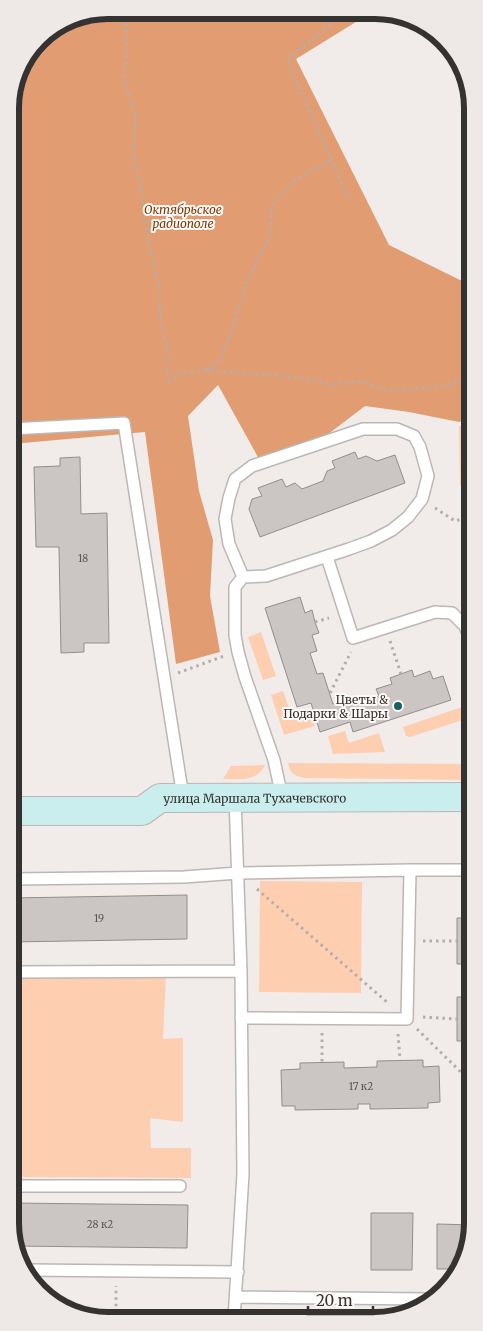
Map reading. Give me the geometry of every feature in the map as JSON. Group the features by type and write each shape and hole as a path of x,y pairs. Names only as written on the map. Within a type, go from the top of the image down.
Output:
{"street":[{"name":"улица Маршала Тухачевского","path":"19,812 142,811 160,798 464,797"}],"lane":[{"path":"19,429 124,423 183,798"},
{"path":"243,577 229,544 225,518 235,478 252,466 364,429 397,429 414,436 420,447 428,476 422,499 408,517 392,530 371,541 266,576 243,577 235,587 235,635 238,652 274,760 282,797"},
{"path":"327,557 354,638 434,612 452,613 464,625"},
{"path":"235,1312 243,1174 242,1018 236,797"},
{"path":"242,1018 404,1018 410,870"},
{"path":"19,879 184,877 238,872 464,870"},
{"path":"19,972 241,971"},
{"path":"19,1186 180,1186"},
{"path":"32,1270 238,1272"},
{"path":"236,1297 422,1299"}],"path":[{"path":"125,19 127,49 124,79 136,117 133,153 159,292 160,326 169,353 169,382 178,374 206,371 277,375 313,380 329,385 359,381 384,389 398,390 445,386 464,380"},
{"path":"337,19 287,60 348,197"},
{"path":"206,371 220,360 234,325 244,288 271,234 271,206 294,181 331,160"},
{"path":"422,499 455,521 464,518"},
{"path":"397,637 389,639 401,674"},
{"path":"330,693 352,652 354,638"},
{"path":"175,675 222,656 238,652"},
{"path":"238,872 404,1018 464,1075"},
{"path":"408,941 457,941"},
{"path":"322,1018 322,1062"},
{"path":"404,1018 457,1019"},
{"path":"400,1060 404,1018"},
{"path":"116,1270 116,1312"}],"shaded area":[{"path":"459,426 464,426 464,486 460,486"},
{"path":"261,632 276,676 263,680 248,637"},
{"path":"283,691 292,716 310,711 315,726 284,735 271,695"},
{"path":"464,706 464,720 410,737 406,736 403,727"},
{"path":"345,731 349,743 379,733 385,752 333,754 328,736"},
{"path":"288,763 464,764 464,780 304,778 293,774"},
{"path":"265,765 262,770 252,777 223,779 231,766"},
{"path":"260,881 362,882 361,993 259,992"},
{"path":"166,975 163,1039 183,1038 183,1122 150,1118 151,1148 191,1148 191,1178 19,1177 19,976"}],"green space":[{"name":"Октябрьское радиополе","path":"361,19 296,59 389,245 460,280 464,280 464,420 459,422 365,406 327,435 259,459 218,385 188,416 199,491 213,540 210,596 220,652 176,664 145,432 19,443 19,102 23,79 28,68 37,54 58,34 79,23 90,20"}],"building":[{"path":"355,452 358,459 366,456 377,461 395,455 405,483 260,537 249,509 252,499 262,496 258,488 282,479 286,487 295,483 302,489 323,481 327,471 335,468 332,461"},
{"path":"80,457 81,514 107,513 109,643 84,643 84,652 61,653 59,547 36,547 34,467 60,466 60,458"},
{"path":"300,597 305,613 312,610 319,633 312,635 317,651 310,653 317,674 323,673 333,704 356,696 359,703 379,696 376,689 392,684 390,678 412,670 414,677 430,671 433,679 443,676 451,700 353,732 350,722 320,732 311,703 297,707 265,608"},
{"path":"187,895 187,939 19,942 19,898"},
{"path":"457,918 464,918 464,1060 463,1041 457,1041 457,997 463,997 463,964 457,964"},
{"path":"423,1060 423,1067 439,1066 440,1102 428,1103 428,1108 370,1109 370,1104 358,1104 358,1109 295,1110 295,1106 282,1106 281,1070 300,1069 300,1063 344,1062 344,1068 377,1067 377,1061"},
{"path":"19,1203 188,1205 187,1248 21,1246"},
{"path":"371,1213 413,1213 412,1270 371,1270"},
{"path":"437,1224 464,1225 461,1246 451,1269 437,1269"}],"place":[{"name":"Цветы & Подарки & Шары","path":"398,706"}]}
